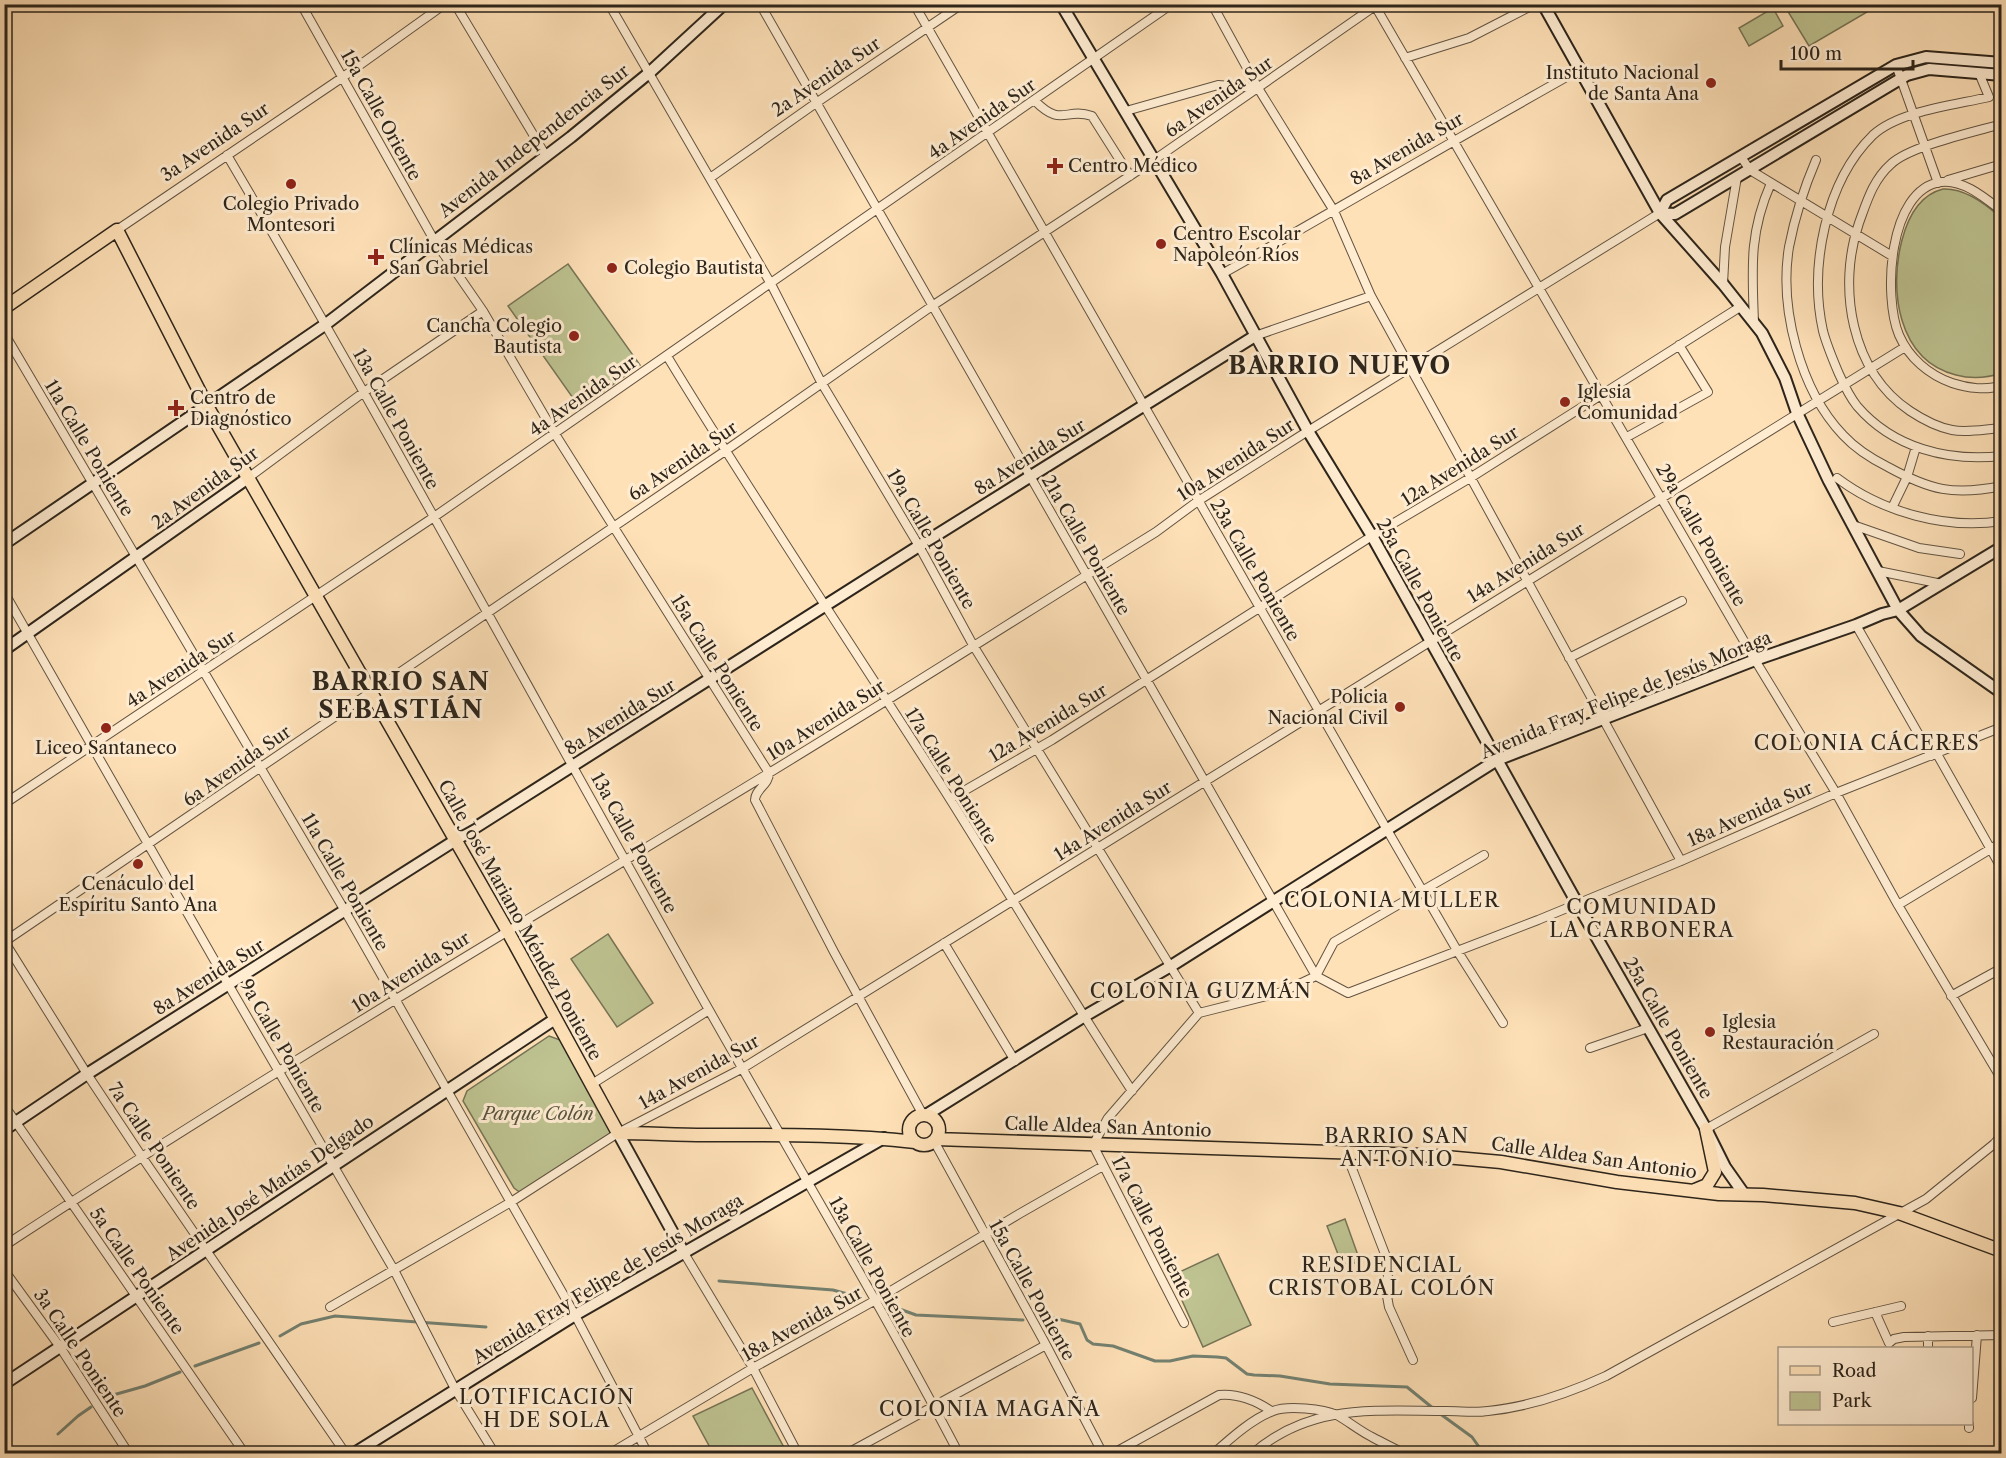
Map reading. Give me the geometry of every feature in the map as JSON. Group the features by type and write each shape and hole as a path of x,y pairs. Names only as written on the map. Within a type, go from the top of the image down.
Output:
{"main road":[{"name":"3a Avenida Sur","path":"4,308 117,230"},
{"name":"Calle José Mariano Méndez Poniente","path":"117,230 207,406 507,930 618,1133"},
{"path":"884,1138 911,1122 932,1127"},
{"path":"911,1122 909,1131 915,1142"},
{"name":"Calle Aldea San Antonio","path":"915,1142 925,1145 932,1127 958,1140 1423,1155 1501,1162 1617,1182 1692,1191 1848,1202 1899,1213 2001,1251"},
{"path":"1692,1191 1707,1185 1715,1172 1706,1129"},
{"path":"618,1133 780,1134 884,1138 915,1142"}],"street":[{"name":"15a Calle Oriente","path":"301,4 434,240"},
{"name":"3a Avenida Sur","path":"117,230 344,78 445,4"},
{"path":"455,4 546,156"},
{"name":"19a Calle Poniente","path":"609,4 771,284 821,382 919,546 974,645 1199,1013"},
{"name":"Avenida Independencia Sur","path":"4,544 326,324 546,156 649,73 724,4"},
{"name":"21a Calle Poniente","path":"760,4 1316,976"},
{"name":"23a Calle Poniente","path":"914,4 1422,891 1503,1023"},
{"name":"2a Avenida Sur","path":"710,178 962,4"},
{"name":"25a Calle Poniente","path":"1061,4 1222,274 1308,431 1372,536 1706,1129 1725,1167 1744,1194"},
{"name":"4a Avenida Sur","path":"4,804 434,517 1172,4"},
{"path":"1212,4 1258,88 1334,211 1371,296 1680,861"},
{"path":"1405,58 1469,38 1535,4"},
{"path":"1543,4 1660,213 1723,284 1754,322 1769,345 1797,413 1829,481 1898,610 1921,636 2001,693"},
{"name":"6a Avenida Sur","path":"5,942 725,451 932,306 1154,160 1376,5"},
{"name":"29a Calle Poniente","path":"1376,5 2001,1080"},
{"path":"1660,213 1667,200 1896,65 1933,57 2001,63"},
{"path":"1896,65 1940,182"},
{"path":"1660,213 1675,214 1900,77 1912,72 1929,69 2001,75"},
{"name":"8a Avenida Sur","path":"1222,274 1579,70"},
{"path":"1979,73 1989,97 1895,121 1874,134 1857,155 1841,182 1827,217 1818,288 1828,348 1843,385 1856,405 1872,420 1895,437 1916,447 1958,457 2001,456"},
{"path":"1126,111 1218,86 1258,88"},
{"path":"1035,101 1052,115 1086,114 1092,116 1130,176"},
{"path":"2001,124 1925,147 1893,162 1876,178 1855,234 1849,265 1852,315 1856,335 1870,369 1892,396 1926,420 1953,430 1974,431 2001,428"},
{"path":"1795,126 1803,138"},
{"name":"13a Calle Poniente","path":"227,155 326,324 959,1454"},
{"path":"1741,157 1750,170 1892,256"},
{"path":"1816,160 1799,200 1789,247 1789,303 1800,362 1818,401 1831,421 1850,442 1875,460 1907,477 1931,487 1954,491 1977,491 2001,486"},
{"path":"2001,164 1940,182 1922,190 1912,200 1900,226 1892,256 1890,285 1893,316 1898,334 1905,347 1921,365 1947,381 1977,388 2000,386 2001,400"},
{"path":"1723,284 1725,247 1737,177"},
{"path":"1940,182 1954,182 1967,187 2001,211"},
{"path":"1754,322 1752,266 1754,244 1759,215 1772,183"},
{"name":"10a Avenida Sur","path":"4,1246 279,1071 507,930 769,773 1156,532 1198,501 1308,431 1660,213"},
{"name":"15a Calle Poniente","path":"434,240 483,311 555,434 769,773 769,779 756,794 755,800 859,996 932,1127 984,1235 1046,1345 1103,1454"},
{"path":"1256,336 1371,296"},
{"name":"12a Avenida Sur","path":"950,800 1037,749 1372,536 1470,478 1740,307"},
{"name":"2a Avenida Sur","path":"4,650 137,558 364,392 483,311"},
{"name":"11a Calle Poniente","path":"4,333 396,999 575,1315 648,1454"},
{"name":"8a Avenida Sur","path":"4,1130 228,984 1144,404 1256,336"},
{"path":"1627,437 1707,392 1679,345"},
{"name":"14a Avenida Sur","path":"330,1307 512,1202 618,1133 743,1068 1905,347"},
{"name":"17a Calle Poniente","path":"667,356 725,451 950,800 1083,1017 1132,1091"},
{"path":"1892,508 1907,477 1916,447"},
{"path":"1837,478 1892,508 1918,516 1954,523 1975,524 2001,521"},
{"path":"1853,525 1919,548 1960,554"},
{"name":"Avenida Fray Felipe de Jesús Moraga","path":"932,1127 939,1108 1083,1017 1171,966 1386,828 1497,760 1755,660 1898,610 2001,546"},
{"path":"1878,571 1942,584"},
{"name":"9a Calle Poniente","path":"4,592 394,1270 455,1389 495,1454"},
{"path":"1569,658 1682,601"},
{"path":"1856,625 2001,869"},
{"name":"18a Avenida Sur","path":"1316,976 1348,993 1458,952 1680,861 1836,793 2001,727"},
{"path":"1898,905 2001,842"},
{"path":"1094,1144 1108,1118 1199,1013 1281,992 1316,976 1334,942 1484,855"},
{"name":"7a Calle Poniente","path":"5,942 142,1157 346,1454"},
{"path":"944,943 1015,1061"},
{"path":"1951,996 2001,968"},
{"path":"592,1084 709,1010"},
{"name":"Avenida José Matías Delgado","path":"4,1384 555,1019"},
{"path":"1590,1048 1648,1028"},
{"path":"1706,1129 1874,1035"},
{"name":"5a Calle Poniente","path":"4,1105 245,1454"},
{"name":"Calle José Mariano Méndez Poniente","path":"618,1133 684,1253 753,1368 798,1454"},
{"path":"1252,1454 1277,1434 1335,1414 1365,1411 1487,1412 1519,1406 1577,1389 1617,1371 1926,1199 1994,1144 2001,1135"},
{"name":"Avenida Fray Felipe de Jesús Moraga","path":"353,1454 575,1315 884,1138"},
{"name":"17a Calle Poniente","path":"1094,1144 1103,1166 1184,1323"},
{"path":"1346,1153 1385,1254 1389,1270 1389,1307 1413,1360"},
{"name":"18a Avenida Sur","path":"609,1454 1103,1166"},
{"name":"3a Calle Poniente","path":"4,1270 60,1347 129,1454"},
{"path":"1833,1322 1901,1306"},
{"path":"1875,1312 1888,1346 1894,1339 1904,1337 2001,1335"},
{"path":"1973,1377 1977,1335"},
{"path":"1928,1336 1928,1347"},
{"path":"846,1454 1046,1345"},
{"path":"1112,1454 1220,1395 1228,1394 1260,1403 1271,1412"},
{"path":"1213,1454 1230,1439 1271,1412 1284,1408 1299,1408 1335,1414 1405,1454"}],"green space":[{"path":"1784,5 1879,5 1809,46"},
{"path":"1773,8 1783,26 1749,46 1739,28"},
{"path":"1943,189 1967,194 1982,202 2001,218 2002,373 1985,377 1967,377 1936,367 1921,354 1910,339 1902,320 1897,280 1898,259 1904,231 1911,215 1921,202 1927,196"},
{"name":"Cancha Colegio Bautista","path":"568,264 640,365 580,408 508,306"},
{"path":"608,934 653,1003 617,1027 571,959"},
{"name":"Parque Colón","path":"549,1036 563,1041 614,1130 610,1139 521,1193 514,1188 463,1101 467,1091"},
{"path":"1345,1219 1360,1261 1343,1267 1327,1226"},
{"path":"1218,1254 1251,1325 1203,1347 1171,1276"},
{"path":"752,1388 787,1453 713,1453 693,1416"}],"waterway":[{"path":"719,1281 833,1290 862,1298"},
{"path":"894,1307 916,1315 1023,1320"},
{"path":"280,1336 301,1324 335,1316 486,1327"},
{"path":"1049,1317 1080,1324 1087,1340 1093,1344 1113,1346 1155,1361 1170,1361 1193,1356 1217,1357 1226,1358 1247,1374 1280,1376 1330,1384 1407,1387 1434,1409"},
{"path":"195,1366 259,1343"},
{"path":"106,1397 145,1386 180,1372"},
{"path":"58,1434 91,1407"},
{"path":"1439,1413 1472,1437 1484,1454"}],"place":[{"name":"Instituto Nacional de Santa Ana","path":"1711,83"},
{"name":"Centro Médico","path":"1055,166"},
{"name":"Colegio Privado Montesori","path":"291,184"},
{"name":"Centro Escolar Napoleón Ríos","path":"1161,244"},
{"name":"Clínicas Médicas San Gabriel","path":"376,257"},
{"name":"Colegio Bautista","path":"612,268"},
{"name":"Cancha Colegio Bautista","path":"574,336"},
{"name":"Iglesia Comunidad","path":"1565,402"},
{"name":"Centro de Diagnóstico","path":"176,408"},
{"name":"Policia Nacional Civil","path":"1400,707"},
{"name":"Liceo Santaneco","path":"106,728"},
{"name":"Cenáculo del Espíritu Santo Ana","path":"138,864"},
{"name":"Iglesia Restauración","path":"1710,1032"}],"district":[{"name":"BARRIO NUEVO","path":"1340,365"},
{"name":"BARRIO SAN SEBASTIÁN","path":"401,695"},
{"name":"COLONIA CÁCERES","path":"1867,743"},
{"name":"COLONIA MULLER","path":"1392,900"},
{"name":"COMUNIDAD LA CARBONERA","path":"1642,918"},
{"name":"COLONIA GUZMÁN","path":"1201,991"},
{"name":"BARRIO SAN ANTONIO","path":"1397,1148"},
{"name":"RESIDENCIAL CRISTOBAL COLÓN","path":"1382,1276"},
{"name":"LOTIFICACIÓN H DE SOLA","path":"547,1408"},
{"name":"COLONIA MAGAÑA","path":"990,1409"}]}
